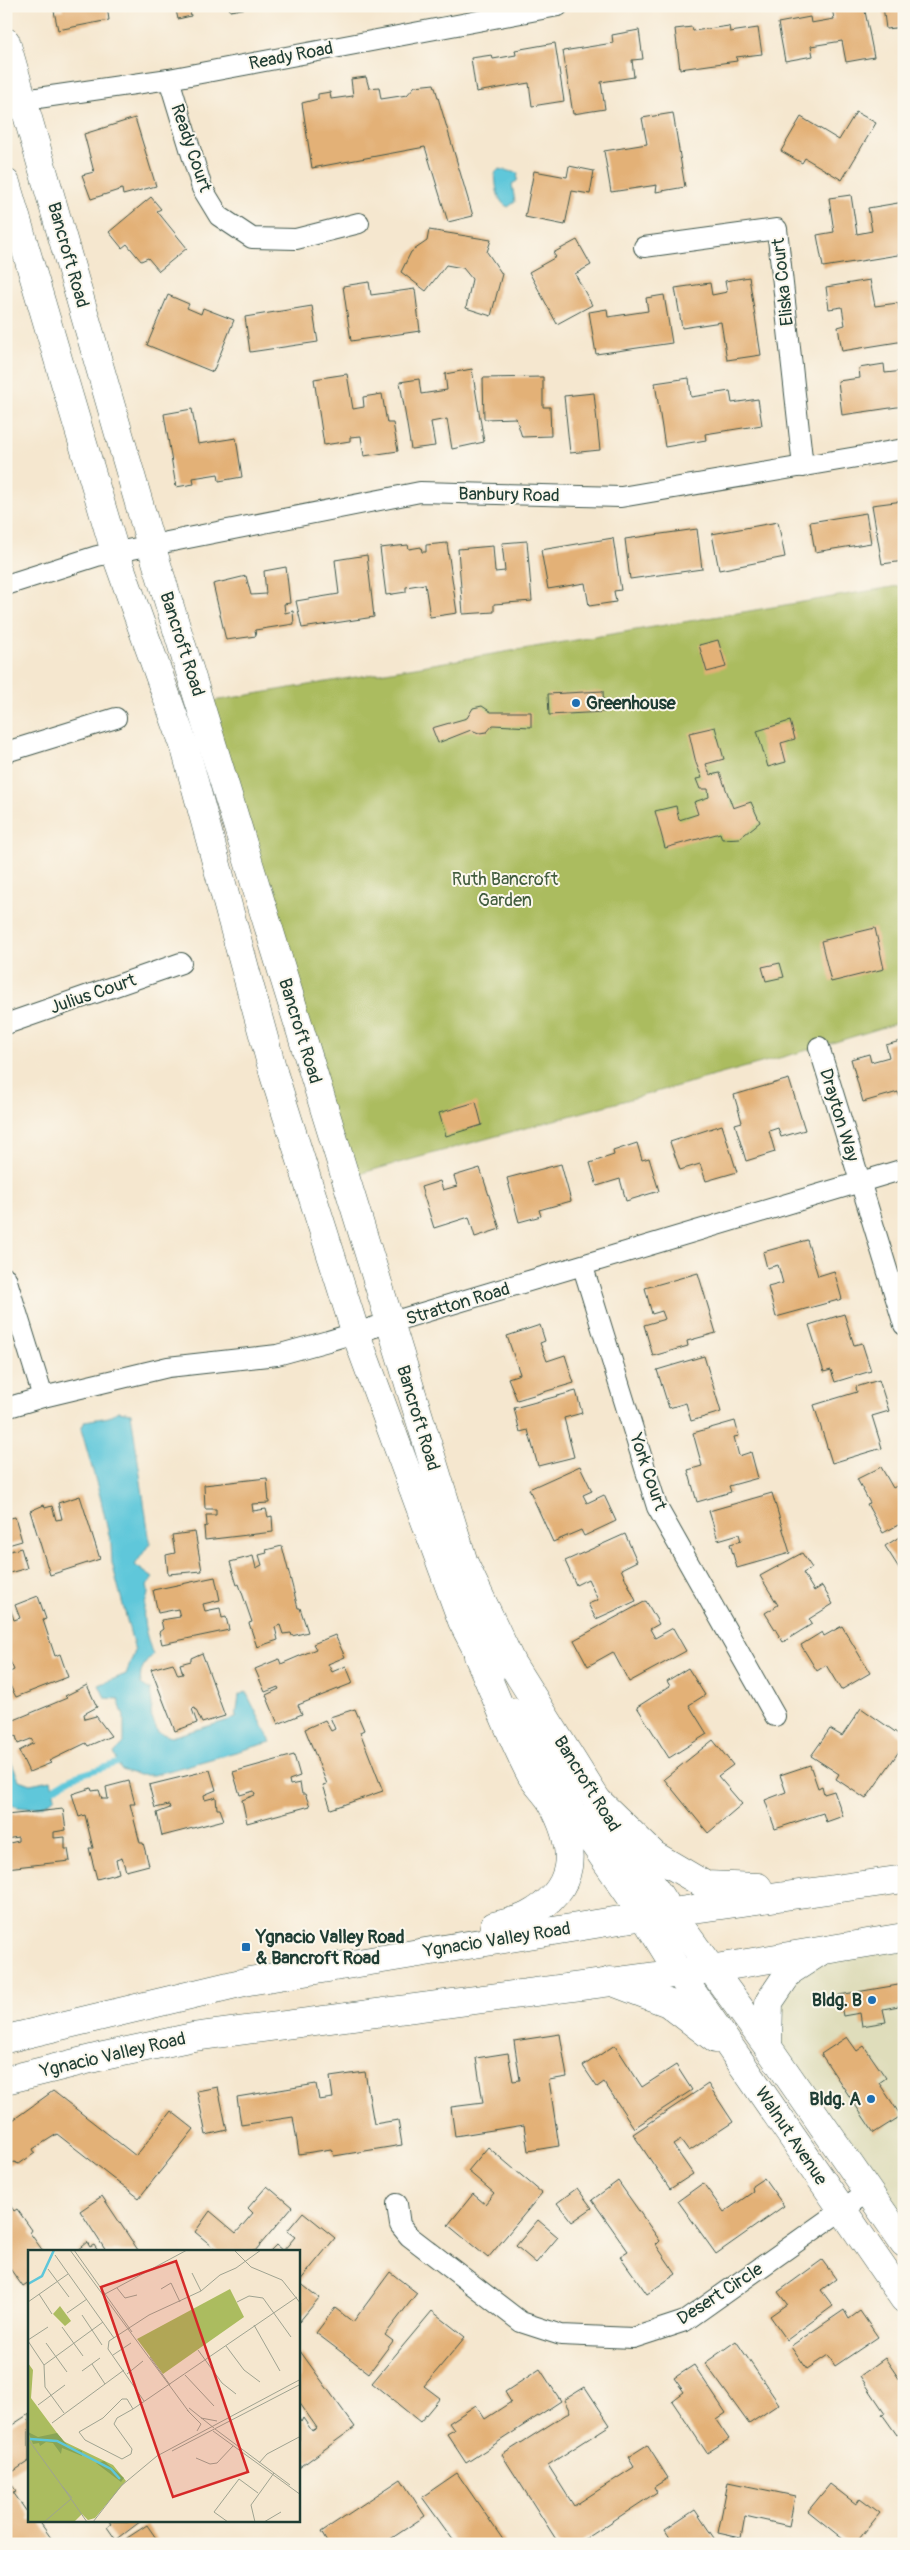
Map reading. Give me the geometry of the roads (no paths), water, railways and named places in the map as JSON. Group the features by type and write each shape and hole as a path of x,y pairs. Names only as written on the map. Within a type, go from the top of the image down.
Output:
{"main road":[{"name":"Bancroft Road","path":"6,42 151,545 464,1563 512,1664 597,1800 670,1912 710,1969"},
{"name":"Bancroft Road","path":"6,183 115,552 185,748 274,1075 356,1334 462,1620 478,1656 572,1812 644,1916 679,1973"},
{"path":"383,1958 526,1917 545,1905 556,1893 570,1862 565,1832 552,1802 532,1777 478,1656"},
{"path":"597,1800 654,1855 705,1884 750,1888 801,1881 864,1885"},
{"name":"Ygnacio Valley Road","path":"6,2038 249,1981 644,1916 904,1879"},
{"name":"Ygnacio Valley Road","path":"6,2080 99,2057 193,2037 710,1969 904,1937"},
{"path":"768,2048 769,2002 790,1971 823,1950"},
{"name":"Walnut Avenue","path":"710,1969 768,2048 904,2243"},
{"name":"Walnut Avenue","path":"679,1973 904,2299"},
{"path":"610,1981 668,2003 734,2053"}],"street":[{"name":"Ready Road","path":"24,100 169,79 558,6"},
{"name":"Ready Court","path":"169,79 202,188 219,216 252,238 296,239 359,223"},
{"name":"Eliska Court","path":"644,246 777,229 803,467"},
{"name":"Banbury Road","path":"6,585 115,552 420,492 621,497 904,449"},
{"path":"6,752 116,718"},
{"name":"Julius Court","path":"6,1024 181,963"},
{"name":"Drayton Way","path":"819,1047 904,1325"},
{"name":"Stratton Road","path":"6,1408 43,1397 168,1367 277,1355 356,1334 904,1169"},
{"name":"York Court","path":"583,1267 657,1507 775,1716"},
{"path":"6,1278 43,1397"},
{"name":"Desert Circle","path":"396,2204 400,2225 409,2236 521,2322 560,2335 633,2338 685,2321 867,2192"}],"water":[{"path":"499,169 518,173 517,181 512,184 515,202 508,207 501,201 497,192 495,173"},
{"path":"118,1411 131,1413 150,1543 135,1565 153,1578 147,1585 148,1594 144,1608 144,1620 153,1655 142,1668 141,1684 150,1690 151,1716 158,1732 171,1737 236,1718 239,1695 246,1692 271,1742 154,1775 139,1775 121,1770 114,1753 124,1743 124,1717 118,1699 105,1698 99,1685 126,1674 135,1651 112,1563 111,1544 100,1496 81,1429 85,1421 109,1417"},
{"path":"6,1750 19,1780 30,1784 51,1780 55,1797 51,1801 34,1808 21,1808 9,1804 6,1797"}],"waterway":[{"path":"53,1789 73,1777 118,1763"}],"place":[{"name":"Greenhouse","path":"576,703"},
{"name":"Ygnacio Valley Road & Bancroft Road","path":"246,1947"},
{"name":"Bldg. B","path":"872,2000"},
{"name":"Bldg. A","path":"871,2099"}],"park label":[{"name":"Ruth Bancroft Garden","path":"505,890"}]}
